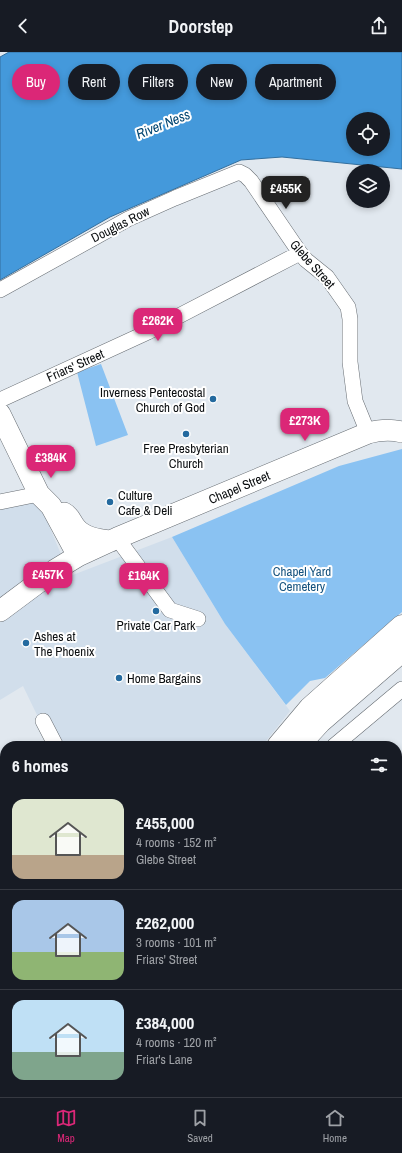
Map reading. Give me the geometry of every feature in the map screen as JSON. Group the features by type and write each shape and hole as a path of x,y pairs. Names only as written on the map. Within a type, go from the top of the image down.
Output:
{"highway":[{"path":"282,741 310,708 402,626"},
{"path":"303,741 320,722 402,650"}],"main road":[{"path":"0,414 45,500 78,556"},
{"name":"Chapel Street","path":"0,611 56,570 78,556 368,433 383,430 402,432"},
{"path":"45,500 68,515 76,529 82,533 98,540 114,540"}],"street":[{"name":"Douglas Row","path":"0,290 128,218 239,172 246,175"},
{"name":"Glebe Street","path":"246,175 300,253 306,260 327,277 348,307 350,319 350,362 355,402 368,433"},
{"name":"Friars' Street","path":"0,400 148,332 300,253"},
{"path":"0,502 45,500"},
{"path":"114,540 170,610 198,619"},
{"path":"340,741 402,690"},
{"path":"43,721 53,741"}],"shaded area":[{"path":"38,499 70,576 172,537 225,624 290,711 266,741 50,741 23,686 0,700 0,506"}],"green space":[{"path":"101,364 128,435 96,446 77,372"},
{"name":"Chapel Yard Cemetery","path":"402,449 402,612 325,678 310,681 286,705 225,624 172,537 339,466"}],"water":[{"name":"River Ness","path":"9,52 402,52 402,169 390,168 390,164 352,164 282,157 241,160 110,217 0,280 0,57"}],"place":[{"name":"Inverness Pentecostal Church of God","path":"213,399"},
{"name":"Free Presbyterian Church","path":"186,434"},
{"name":"Culture Cafe & Deli","path":"110,502"},
{"name":"Private Car Park","path":"156,611"},
{"name":"Ashes at The Phoenix","path":"26,643"},
{"name":"Home Bargains","path":"119,678"}]}
